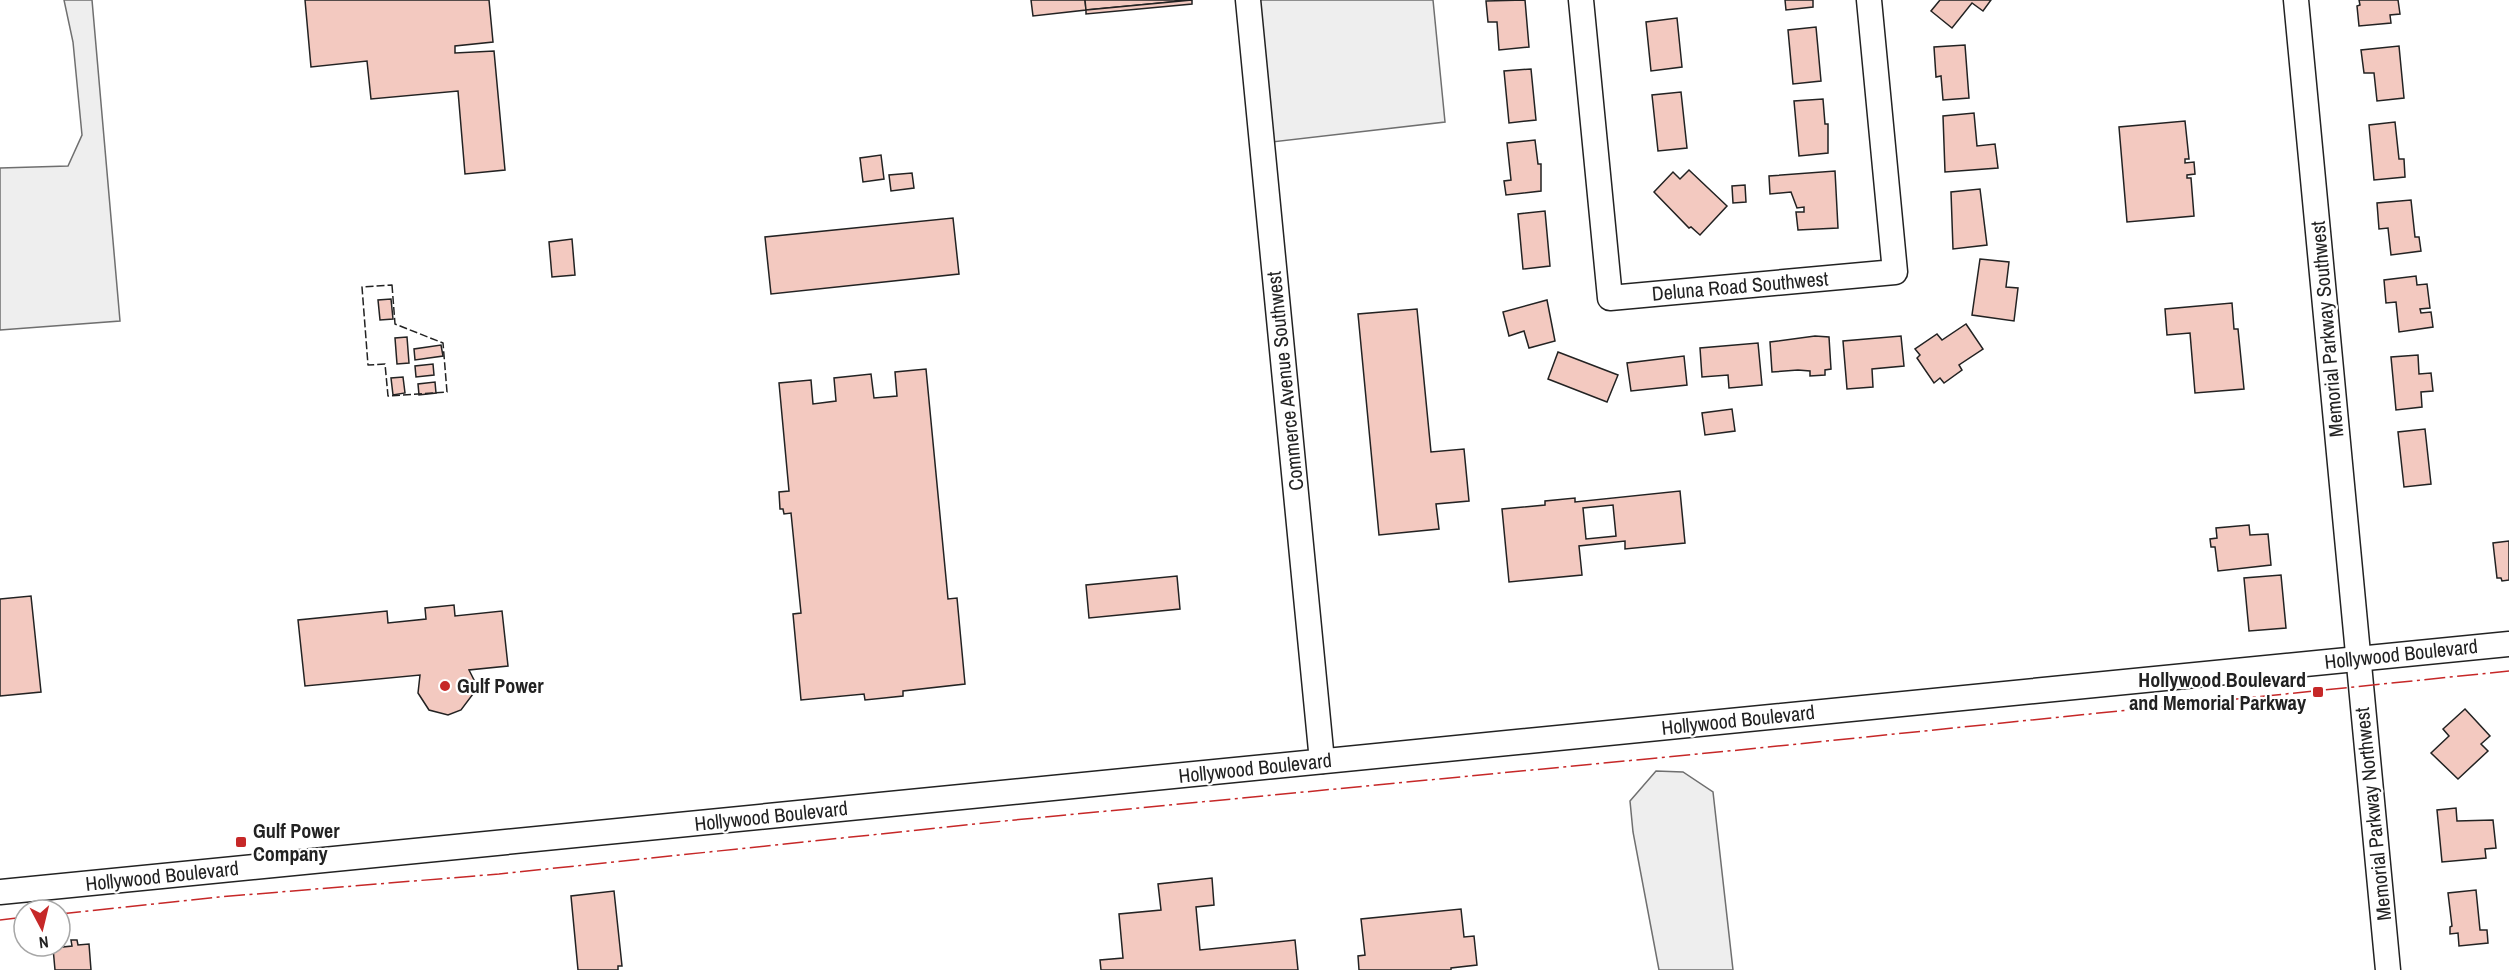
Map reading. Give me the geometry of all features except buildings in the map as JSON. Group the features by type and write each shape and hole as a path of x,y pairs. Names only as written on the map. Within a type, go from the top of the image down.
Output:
{"street":[{"name":"Commerce Avenue Southwest","path":"1248,0 1322,762"},
{"name":"Deluna Road Southwest","path":"1581,0 1610,298 1895,272 1869,0"},
{"name":"Memorial Parkway Southwest","path":"2296,0 2358,659"},
{"name":"Hollywood Boulevard","path":"0,892 2509,644"},
{"name":"Memorial Parkway Northwest","path":"2358,659 2388,970"}],"shaded area":[{"path":"64,0 92,0 120,321 0,330 0,168 68,166 82,135 73,42"},
{"path":"1259,0 1433,0 1445,122 1272,142"},
{"path":"1656,771 1683,772 1713,792 1733,970 1659,970 1633,832 1630,801"}],"fence":[{"path":"392,285 395,324 443,343 447,392 388,396 385,364 368,365 362,287 392,285"}],"power":[{"path":"72,913 219,897 499,874 1004,821 1739,750 2509,671"},
{"path":"0,920 12,918"}],"place":[{"name":"Gulf Power","path":"445,686"},
{"name":"Hollywood Boulevard and Memorial Parkway","path":"2318,692"},
{"name":"Gulf Power Company","path":"241,842"}]}
